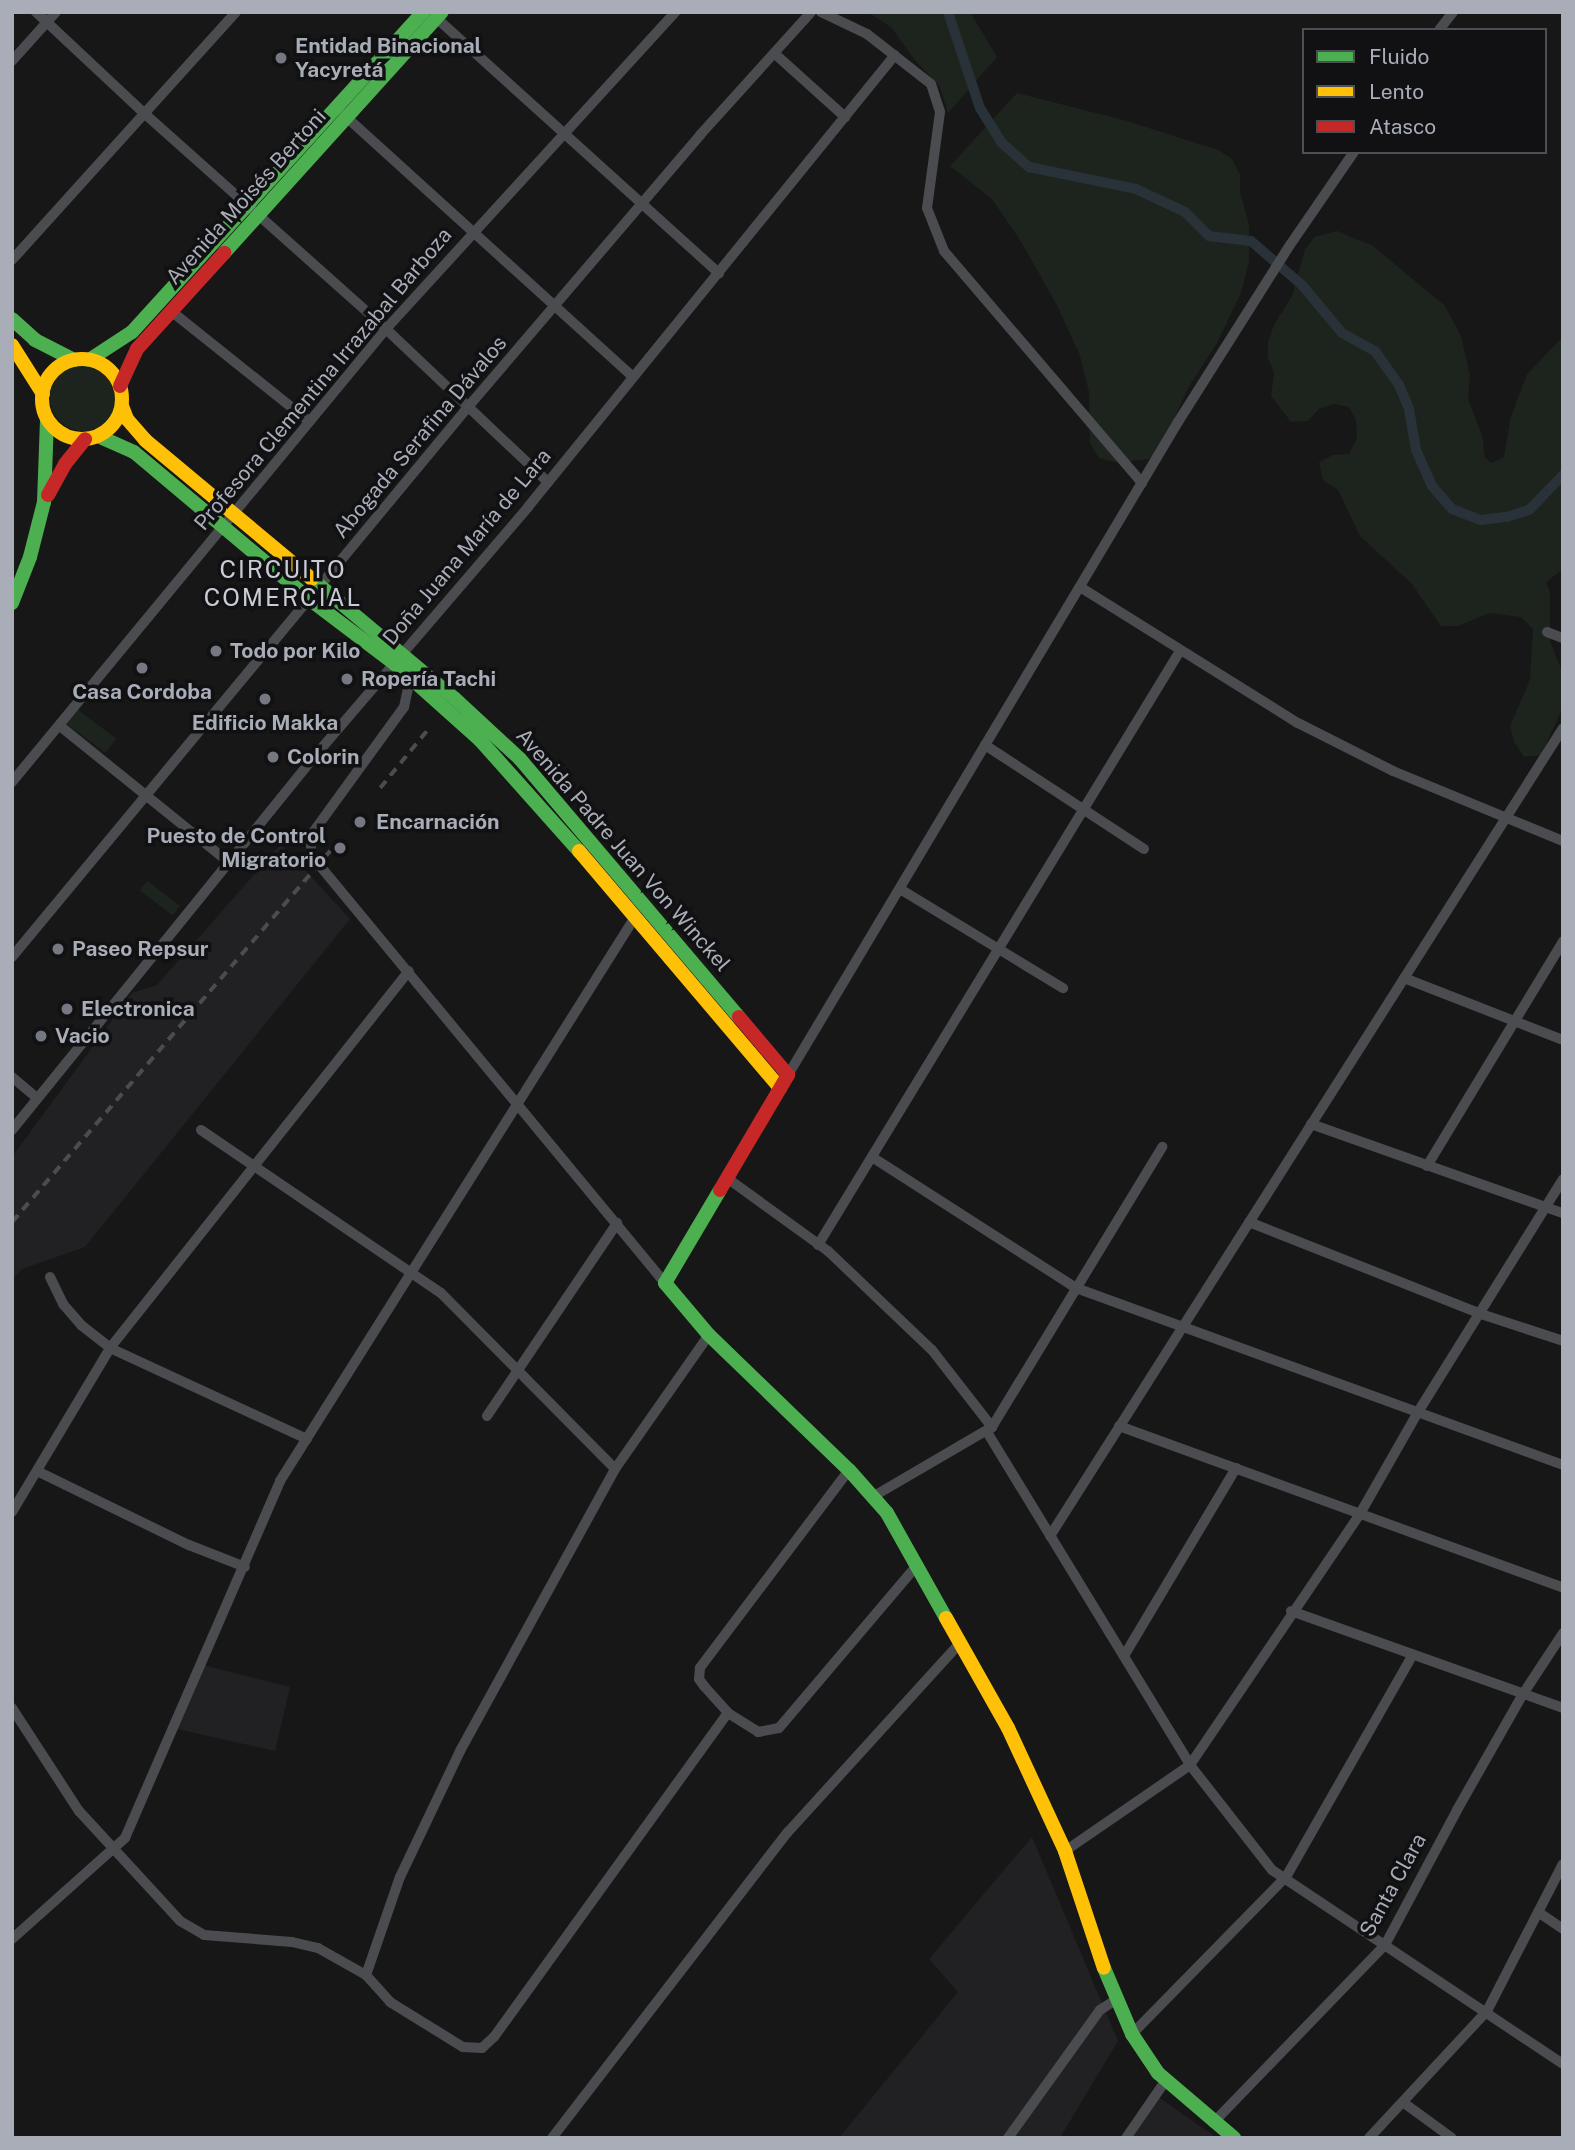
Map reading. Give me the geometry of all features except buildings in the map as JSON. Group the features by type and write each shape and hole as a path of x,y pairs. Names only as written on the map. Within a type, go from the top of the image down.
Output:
{"main road":[{"name":"Avenida Moisés Bertoni","path":"120,386 131,358 258,216 423,12"},
{"name":"Avenida Moisés Bertoni","path":"89,360 132,332 247,205 437,14"},
{"path":"12,319 36,340 74,360 89,360 108,369 120,386 122,406 116,422 91,438 65,464 44,502"},
{"path":"12,603 30,557 44,502 47,419 43,394 16,350"},
{"path":"43,394 55,370 74,360"},
{"name":"Avenida Padre Juan Von Winckel","path":"122,406 127,419 145,440 235,512 320,585 398,659 520,759 788,1075"},
{"path":"47,419 61,433 91,438"},
{"name":"Avenida Padre Juan Von Winckel","path":"91,438 134,452 225,525 309,599 398,659 410,679 506,765 780,1088"},
{"path":"788,1075 665,1283 709,1335 849,1470 887,1513 1008,1728 1065,1851 1132,2034 1166,2080 1213,2123 1234,2138"}],"street":[{"path":"36,12 145,114 386,329 548,482"},
{"path":"12,61 56,12"},
{"path":"12,260 236,12"},
{"name":"Profesora Clementina Irrazabal Barboza","path":"12,782 386,329 675,12"},
{"name":"Abogada Serafina Dávalos","path":"12,957 555,304 811,12"},
{"path":"821,12 867,34 931,84 940,112 927,208 944,251 1142,482"},
{"path":"1441,28 1453,12"},
{"path":"437,14 719,273"},
{"path":"774,53 845,117"},
{"name":"Doña Juana María de Lara","path":"12,1130 231,864 314,757 548,482 895,55"},
{"path":"341,112 475,230 633,377"},
{"path":"788,1075 1142,482 1270,276 1353,154"},
{"path":"171,311 309,421"},
{"path":"12,371 16,350"},
{"path":"1080,587 1298,723 1393,771 1563,841"},
{"path":"1547,632 1563,638"},
{"path":"818,1245 1180,651"},
{"path":"410,679 404,708 311,835 309,845 314,860 409,971 665,1283"},
{"path":"60,726 231,864"},
{"path":"1050,1536 1563,728"},
{"path":"985,745 1144,849"},
{"path":"900,888 1063,988"},
{"path":"12,1939 125,1838 245,1567 280,1481 635,917"},
{"path":"1427,1166 1563,941"},
{"path":"12,1512 39,1472 110,1348 409,971"},
{"path":"1404,978 1563,1040"},
{"path":"12,1077 37,1098"},
{"path":"1311,1125 1563,1213"},
{"path":"201,1130 411,1270 441,1293 615,1469"},
{"path":"1162,1147 987,1432 1190,1765 1272,1870 1563,2064"},
{"path":"872,1157 1076,1288 1563,1465"},
{"path":"727,1178 818,1245 932,1350 992,1427"},
{"path":"1065,1851 1190,1765 1361,1512 1418,1412 1563,1179"},
{"path":"1249,1222 1481,1314 1563,1341"},
{"path":"487,1416 617,1223"},
{"path":"50,1277 63,1304 81,1325 110,1348 307,1439"},
{"path":"366,1975 400,1877 460,1751 615,1469 709,1335"},
{"path":"1119,1426 1361,1512 1563,1588"},
{"path":"874,1496 992,1427"},
{"path":"1124,1656 1236,1468"},
{"path":"849,1470 700,1668 699,1679 704,1686 729,1713 758,1732 779,1728 917,1565"},
{"path":"39,1472 189,1545 245,1567"},
{"path":"1292,1611 1563,1708"},
{"name":"Santa Clara","path":"1213,2123 1385,1945 1523,1694 1563,1633"},
{"path":"552,2138 788,1832 960,1643"},
{"path":"1132,2034 1286,1877 1412,1656"},
{"path":"12,1708 79,1811 180,1921 204,1935 292,1942 318,1948 366,1975 390,2002 463,2047 482,2048 495,2037 729,1713"},
{"path":"1369,2138 1487,2011 1563,1864"},
{"path":"1538,1912 1563,1929"},
{"path":"1008,2138 1100,2010 1117,1999"},
{"path":"1126,2138 1166,2080"},
{"path":"1404,2103 1452,2138"}],"shaded area":[{"path":"868,12 970,12 997,57 948,113 940,87 914,59 892,28"},
{"path":"1017,93 1127,121 1218,150 1232,159 1240,175 1240,192 1249,225 1249,261 1241,293 1217,343 1188,388 1161,449 1149,459 1114,462 1099,458 1090,443 1089,392 1080,356 1058,307 1022,243 992,199 950,166"},
{"path":"1337,231 1373,246 1445,306 1461,336 1470,376 1468,399 1482,435 1485,458 1492,463 1504,457 1511,416 1527,374 1563,337 1563,569 1546,582 1550,592 1550,641 1563,674 1563,707 1541,755 1524,757 1514,742 1510,726 1530,680 1533,629 1521,617 1489,613 1458,626 1441,626 1412,584 1360,536 1338,490 1323,480 1319,462 1333,455 1349,454 1357,438 1356,420 1349,407 1334,404 1319,409 1308,421 1291,422 1271,396 1274,373 1268,358 1268,342 1274,325 1292,296 1305,250 1314,237"},
{"path":"83,365 106,375 116,398 106,421 83,431 60,421 50,398 60,375"},
{"path":"77,709 116,738 105,753 66,723"},
{"path":"281,844 350,919 85,1247 22,1269 12,1280 12,1157 132,993 157,985"},
{"path":"147,881 180,906 173,915 140,891"},
{"path":"203,1665 290,1687 275,1751 173,1728"},
{"path":"1032,1837 1118,2041 1060,2138 839,2138 958,1992 929,1959"},
{"path":"1157,2096 1217,2138 1127,2138"}],"waterway":[{"path":"948,12 980,108 1001,142 1029,167 1136,189 1185,212 1209,236 1251,241 1302,285 1342,333 1375,351 1399,385 1409,409 1416,450 1432,486 1452,509 1481,520 1507,517 1529,510 1563,475"}],"railway":[{"path":"380,788 430,727"},
{"path":"12,1222 332,848"}],"traffic: fast":[{"path":"89,360 132,332 423,12"},
{"path":"224,253 442,12"},
{"path":"12,319 35,340 74,360"},
{"path":"12,603 30,557 44,502 47,419"},
{"path":"98,436 134,452 309,599 395,664 480,740 579,851"},
{"path":"312,579 454,698 520,759 739,1017"},
{"path":"720,1190 665,1283 709,1335 849,1470 887,1513 946,1618"},
{"path":"1104,1968 1132,2034 1158,2073 1234,2138"}],"traffic: slow":[{"path":"12,345 43,394"},
{"path":"82,359 97,362 110,371 119,384 122,399 119,414 110,427 97,436 82,439 67,436 54,427 45,414 42,399 45,384 54,371 67,362 82,359"},
{"path":"122,406 127,419 145,440 312,579"},
{"path":"579,851 780,1088"},
{"path":"946,1618 1008,1728 1065,1851 1104,1968"}],"traffic: jam":[{"path":"120,386 137,349 224,253"},
{"path":"48,495 65,464 85,439"},
{"path":"720,1190 788,1075 739,1017"}],"place":[{"name":"Entidad Binacional Yacyretá","path":"281,58"},
{"name":"Todo por Kilo","path":"216,651"},
{"name":"Casa Cordoba","path":"142,668"},
{"name":"Ropería Tachi","path":"347,679"},
{"name":"Edificio Makka","path":"265,699"},
{"name":"Colorin","path":"273,757"},
{"name":"Encarnación","path":"360,822"},
{"name":"Puesto de Control Migratorio","path":"340,848"},
{"name":"Paseo Repsur","path":"58,949"},
{"name":"Electronica","path":"67,1009"},
{"name":"Vacio","path":"41,1036"}],"district":[{"name":"CIRCUITO COMERCIAL","path":"283,584"}]}
